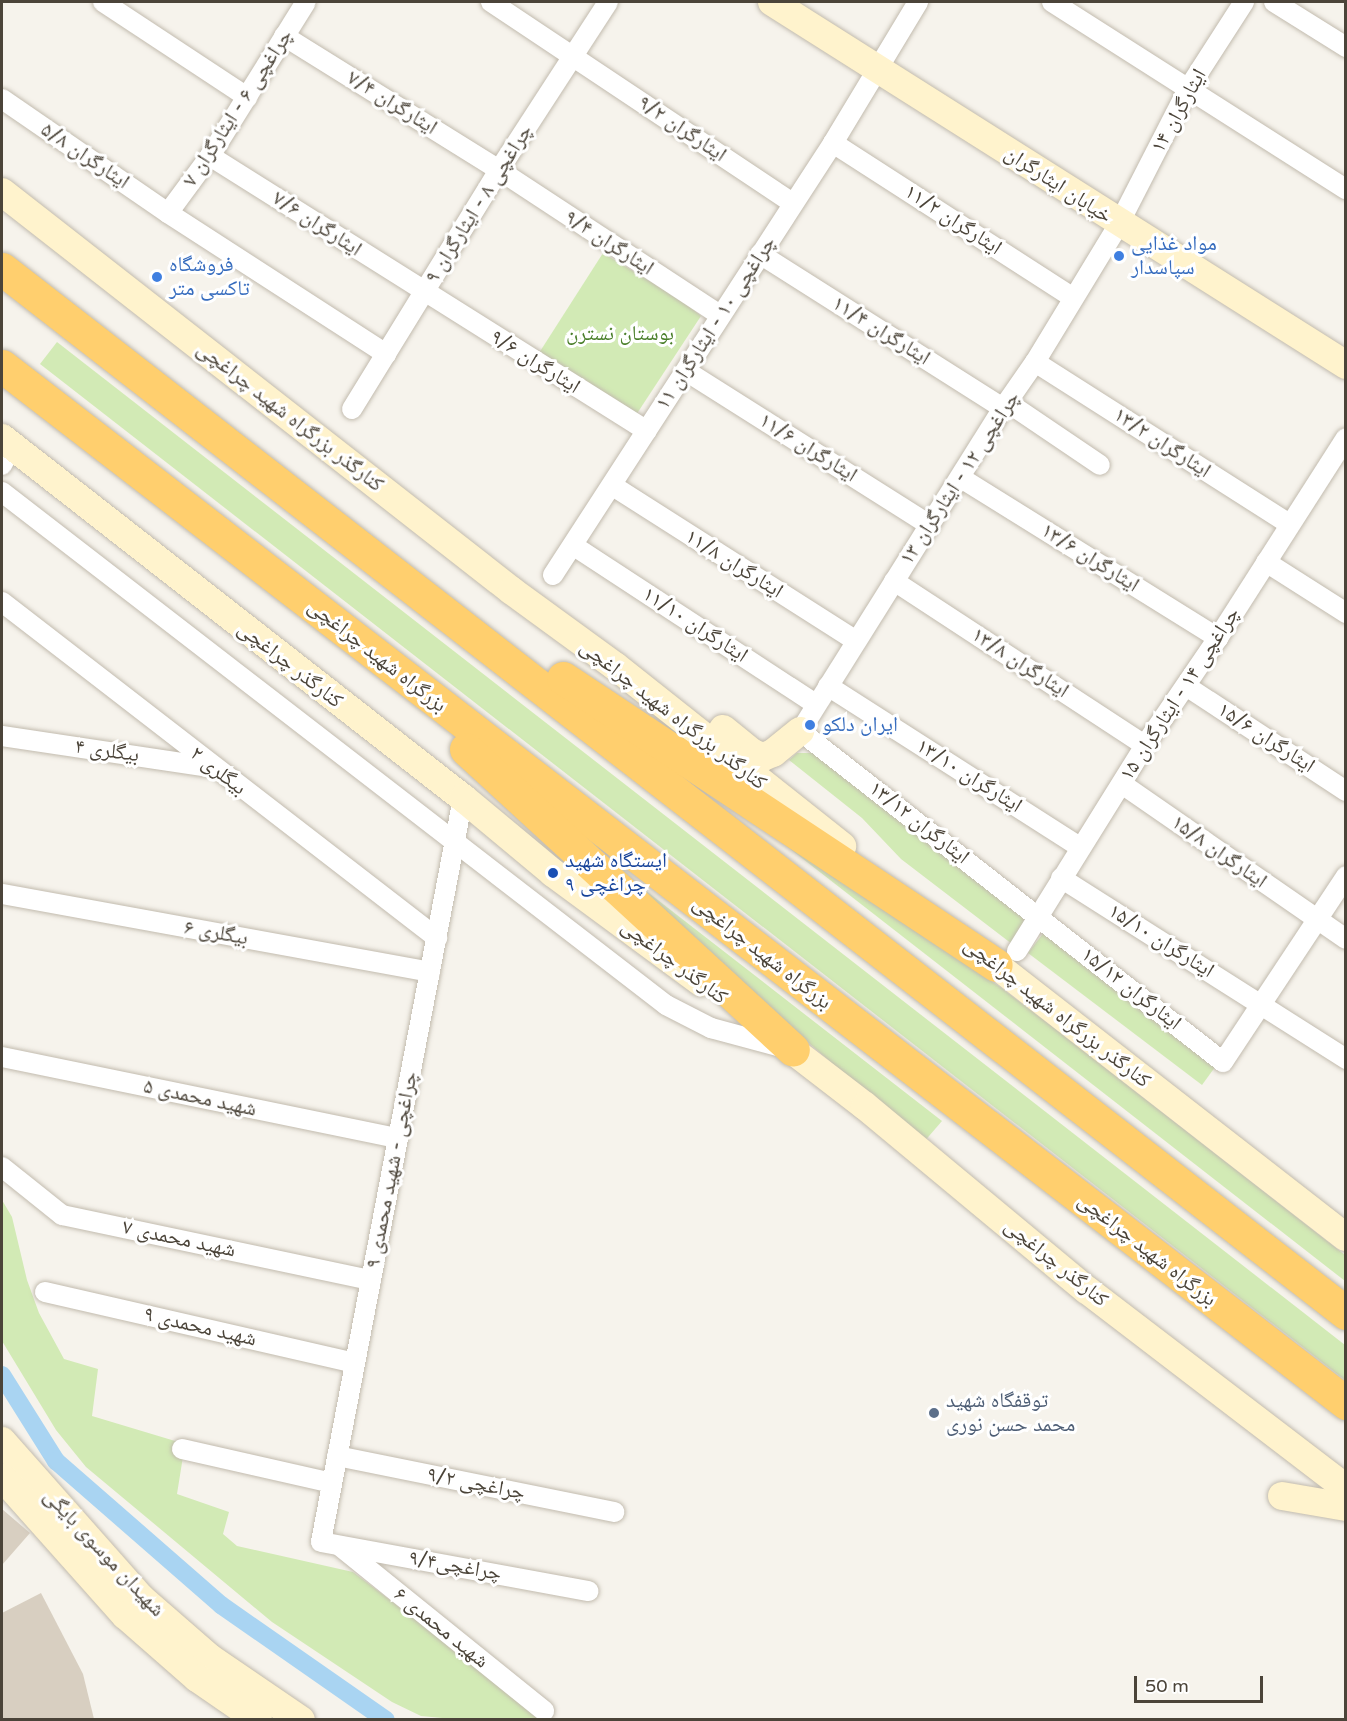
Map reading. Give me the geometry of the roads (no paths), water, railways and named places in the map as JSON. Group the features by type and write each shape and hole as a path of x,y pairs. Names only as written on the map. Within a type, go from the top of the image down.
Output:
{"highway":[{"path":"2,255 87,333"},
{"path":"2,269 1346,1313"},
{"name":"بزرگراه شهید چراغچی","path":"2,368 1341,1400"},
{"path":"342,531 1006,958"},
{"path":"308,604 793,1050"}],"main road":[{"name":"خیابان ایثارگران","path":"772,2 1119,224 1346,365"},
{"name":"کنارگذر بزرگراه شهید چراغچی","path":"2,192 503,584 651,695 747,773 1006,958 1346,1238"},
{"name":"کنارگذر چراغچی","path":"5,450 463,798 553,873 866,1106 1087,1290 1346,1488"},
{"path":"651,695 687,707 712,721 753,753 763,757 773,753 800,730"},
{"name":"شهیدان موسوی بایگی","path":"2,1441 141,1599 210,1658 301,1719"},
{"name":"شهیدان موسوی بایگی","path":"2,1478 125,1615 197,1678 258,1719"},
{"path":"1282,1496 1346,1507"}],"street":[{"path":"103,2 247,97"},
{"name":"چراغچی ۶ - ایثارگران ۷","path":"168,213 210,156 306,2"},
{"name":"ایثارگران ۹/۲","path":"491,2 792,203"},
{"name":"چراغچی ۸ - ایثارگران ۹","path":"352,408 499,170 608,2"},
{"name":"چراغچی ۱۰ - ایثارگران ۱۱","path":"553,575 613,486 720,315 833,143 918,2"},
{"path":"1052,2 1346,189"},
{"name":"ایثارگران ۱۴","path":"1119,224 1188,89 1244,2"},
{"path":"1274,2 1346,47"},
{"name":"ایثارگران ۷/۴","path":"284,36 499,170"},
{"name":"ایثارگران ۵/۸","path":"2,99 168,213 387,354"},
{"name":"ایثارگران ۱۱/۲","path":"833,143 1072,297"},
{"name":"ایثارگران ۷/۶","path":"210,156 424,293"},
{"name":"ایثارگران ۹/۴","path":"499,170 720,315"},
{"name":"چراغچی ۱۲ - ایثارگران ۱۳","path":"800,730 1005,405 1035,362 1072,297 1119,224"},
{"name":"ایثارگران ۱۱/۴","path":"760,254 1100,465"},
{"name":"ایثارگران ۹/۶","path":"424,293 646,431"},
{"name":"ایثارگران ۱۳/۲","path":"1035,362 1289,524"},
{"name":"ایثارگران ۱۱/۶","path":"686,371 930,525"},
{"name":"چراغچی ۱۴ - ایثارگران ۱۵","path":"1006,958 1038,916 1145,745 1218,638 1346,438"},
{"name":"ایثارگران ۱۳/۶","path":"961,478 1218,638"},
{"name":"ایثارگران ۱۱/۸","path":"613,486 856,641"},
{"path":"2,492 666,1005 711,1028 793,1050"},
{"name":"ایثارگران ۱۱/۱۰","path":"574,546 815,704"},
{"path":"1266,562 1346,613"},
{"name":"ایثارگران ۱۳/۸","path":"894,581 1145,745"},
{"name":"بیگلری ۲","path":"2,602 212,767 436,938"},
{"name":"ایثارگران ۱۳/۱۰","path":"828,686 1080,847"},
{"name":"ایثارگران ۱۵/۶","path":"1186,686 1346,791"},
{"name":"ایثارگران ۱۳/۱۲","path":"800,730 1038,916"},
{"name":"بیگلری ۴","path":"2,736 212,767"},
{"name":"ایثارگران ۱۵/۸","path":"1122,784 1346,939"},
{"name":"۹ چراغچی - شهید محمدی","path":"330,1543 332,1483 463,798"},
{"path":"1261,1004 1346,876"},
{"name":"ایثارگران ۱۵/۱۰","path":"1061,878 1346,1059"},
{"name":"بیگلری ۶","path":"2,894 430,972"},
{"name":"ایثارگران ۱۵/۱۲","path":"1038,916 1223,1062 1261,1004"},
{"name":"شهید محمدی ۵","path":"2,1057 398,1138"},
{"name":"شهید محمدی ۷","path":"2,1167 62,1215 371,1280"},
{"name":"شهید محمدی ۹","path":"45,1292 355,1363"},
{"path":"182,1449 332,1483"},
{"name":"۹/۲ چراغچی","path":"337,1456 614,1512"},
{"name":"۹/۴چراغچی","path":"330,1543 589,1591"},
{"name":"شهید محمدی ۶","path":"330,1543 544,1711"}],"waterway":[{"path":"2,1375 56,1461 221,1605 386,1720"}],"place":[{"name":"مواد غذایی سپاسدار","path":"1119,256"},
{"name":"فروشگاه تاکسی متر","path":"157,277"},
{"name":"ایران دلکو","path":"810,725"},
{"name":"ایستگاه شهید چراغچی ۹","path":"553,873"},
{"name":"توقفگاه شهید محمد حسن نوری","path":"934,1413"}],"park label":[{"name":"بوستان نسترن","path":"620,334"}]}
